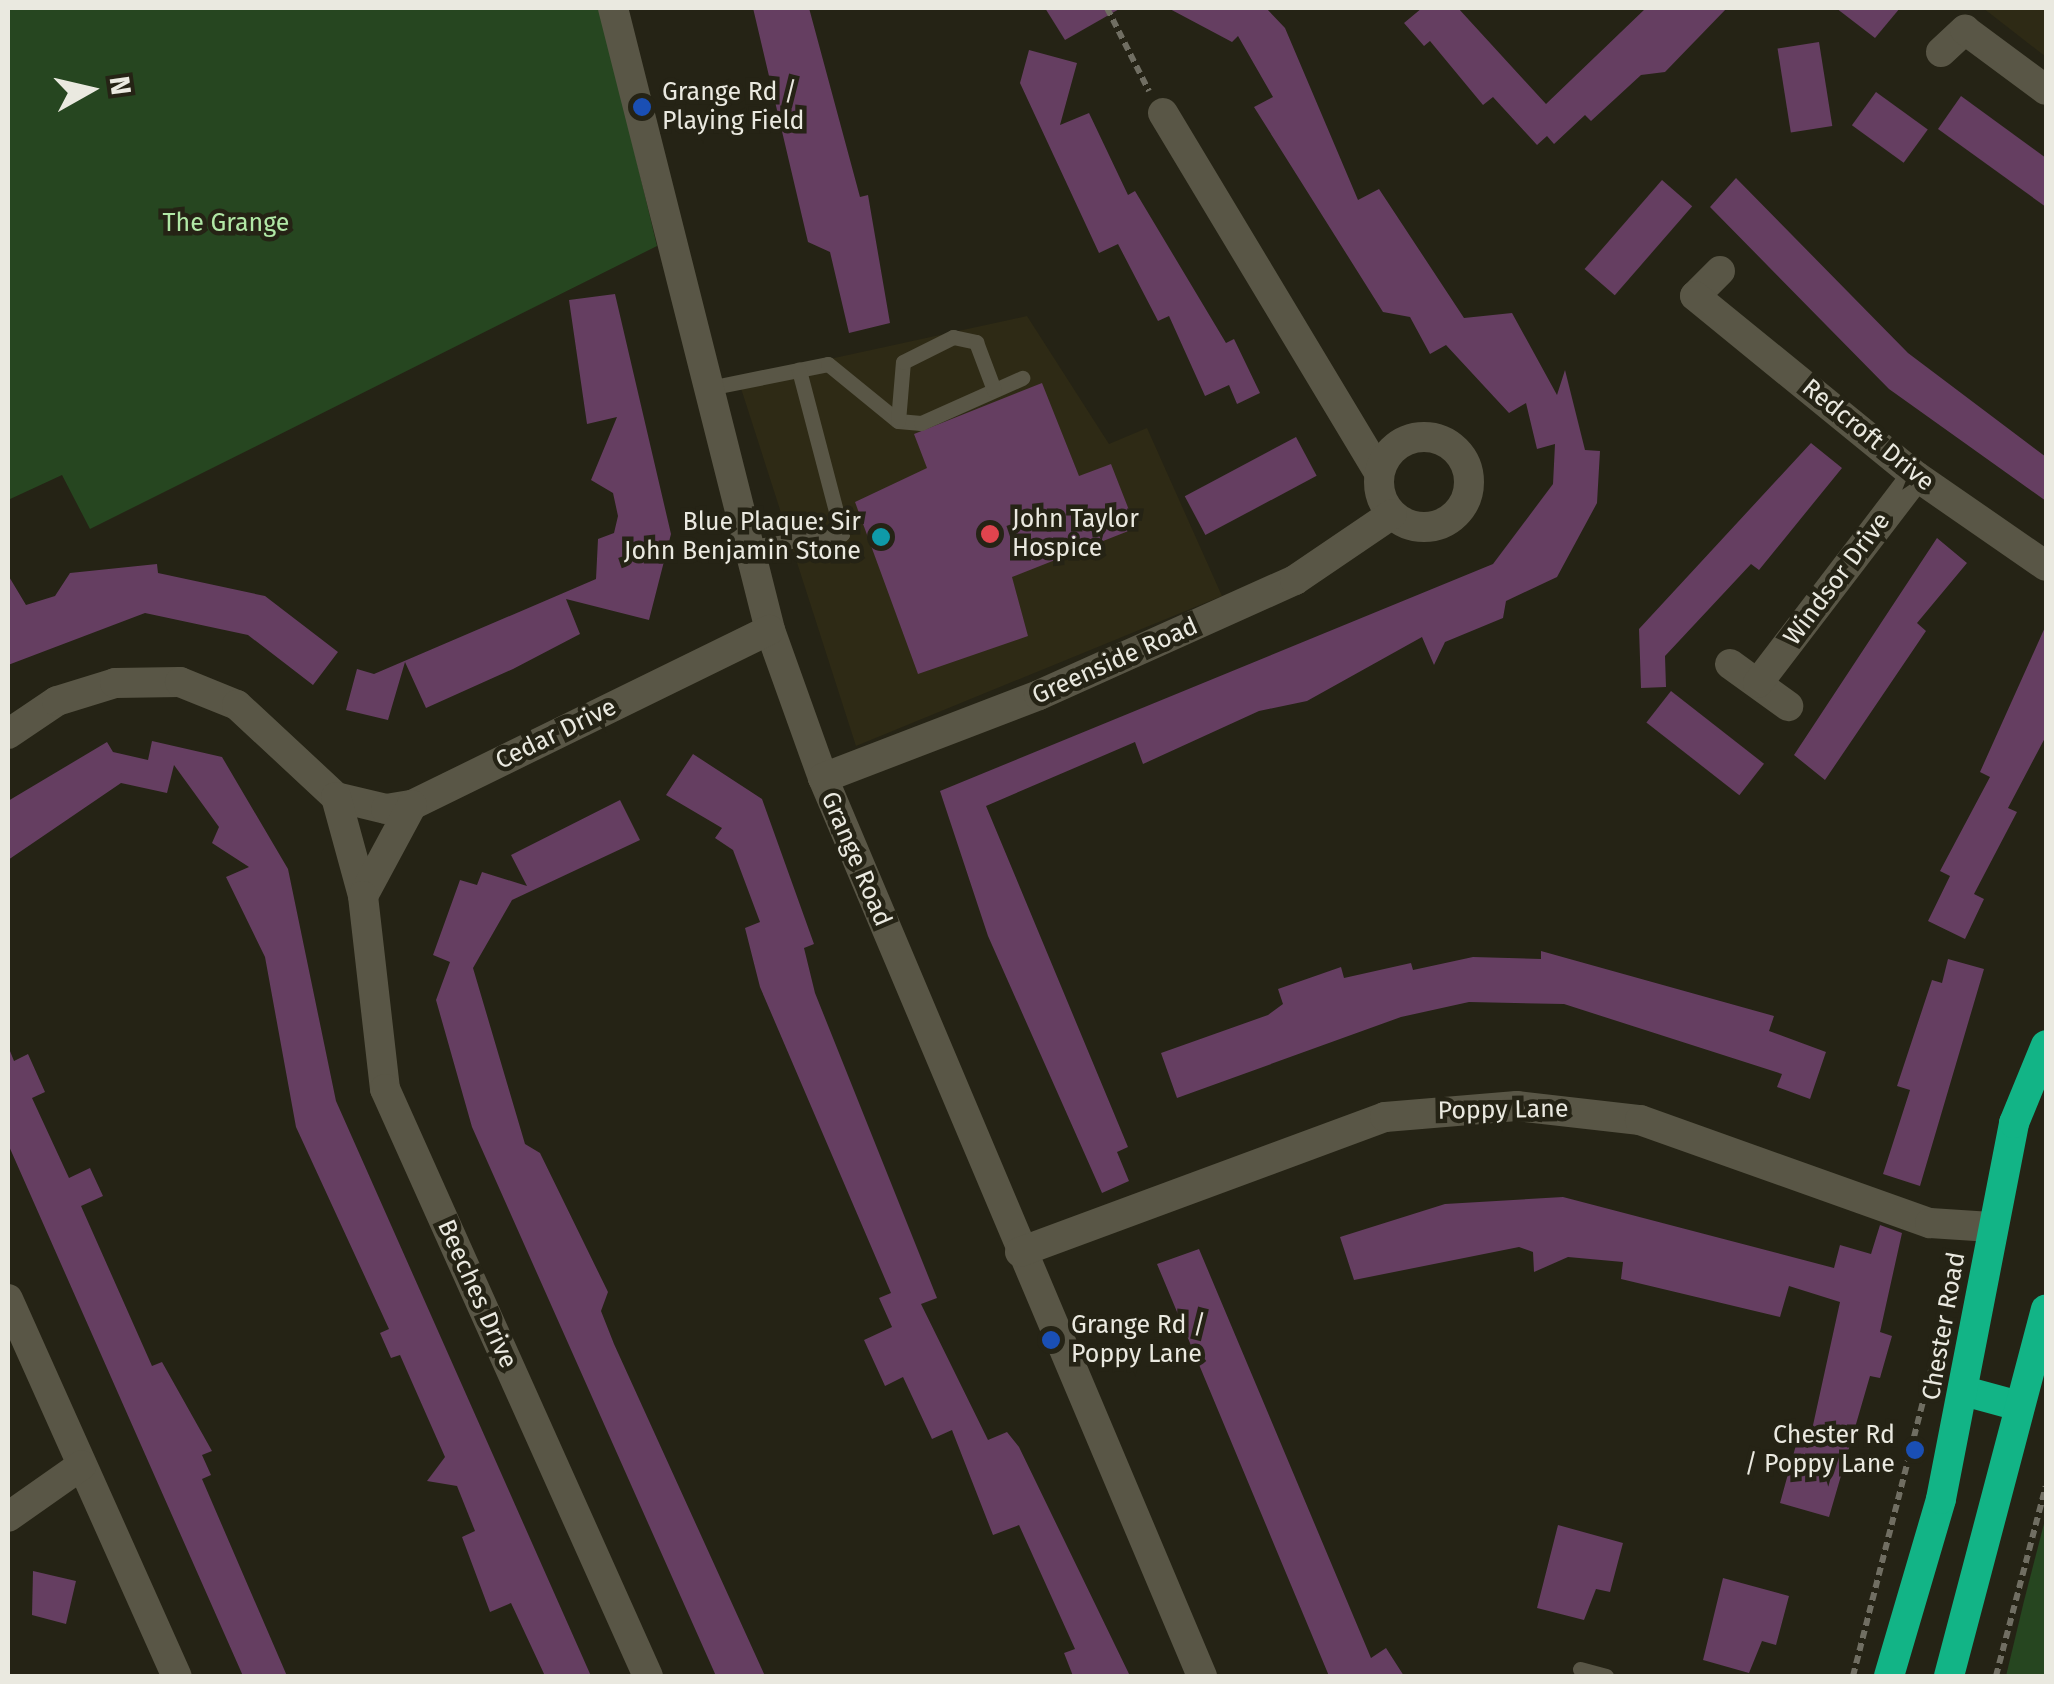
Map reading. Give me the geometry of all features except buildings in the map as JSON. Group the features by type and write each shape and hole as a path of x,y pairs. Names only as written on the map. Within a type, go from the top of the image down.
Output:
{"highway":[{"name":"Chester Road","path":"1889,1676 1964,1391 1991,1228 2040,1082 2046,1046"},
{"path":"1949,1676 2046,1310"},
{"path":"1964,1391 2018,1406"}],"street":[{"name":"Grange Road","path":"613,8 770,630 823,778 1202,1676"},
{"path":"1941,52 1966,30 2046,90"},
{"path":"1163,114 1379,472 1392,514 1432,527 1453,517 1470,478 1460,454 1426,436 1396,445 1379,472"},
{"name":"Redcroft Drive","path":"1720,272 1684,306 2046,566"},
{"name":"Windsor Drive","path":"1758,682 1916,476"},
{"name":"Greenside Road","path":"823,778 1039,696 1295,580 1392,514"},
{"name":"Cedar Drive","path":"412,804 770,630"},
{"path":"1730,664 1788,706"},
{"path":"8,734 57,701 116,682 180,682 237,705 336,797 412,804 363,896"},
{"name":"Beeches Drive","path":"336,797 363,896 385,1089 648,1676"},
{"name":"Poppy Lane","path":"1020,1252 1385,1117 1517,1106 1640,1120 1930,1223 1991,1228"},
{"path":"8,1299 177,1676"},
{"path":"8,1517 82,1465"}],"lane":[{"path":"898,421 903,362 953,337 976,342 994,390"},
{"path":"709,388 828,364 898,421 922,423 1022,378"},
{"path":"749,547 842,534 798,370"},
{"path":"1580,1669 1606,1676"}],"path":[{"path":"1107,8 1163,114"},
{"path":"1853,1676 1936,1350"},
{"path":"1996,1676 2046,1486"}],"shaded area":[{"path":"1983,8 2046,8 2046,57"},
{"name":"John Taylor Hospice","path":"1027,316 1109,444 1147,428 1222,596 856,746 738,379"}],"green space":[{"name":"The Grange","path":"8,8 600,8 657,246 90,529 62,475 8,500"},
{"path":"2046,1516 2046,1676 2006,1676 2024,1601"}],"place":[{"name":"Grange Rd / Playing Field","path":"642,107"},
{"name":"John Taylor Hospice","path":"990,534"},
{"name":"Blue Plaque: Sir John Benjamin Stone","path":"881,537"},
{"name":"Grange Rd / Poppy Lane","path":"1051,1340"},
{"name":"Chester Rd / Poppy Lane","path":"1915,1450"}]}
